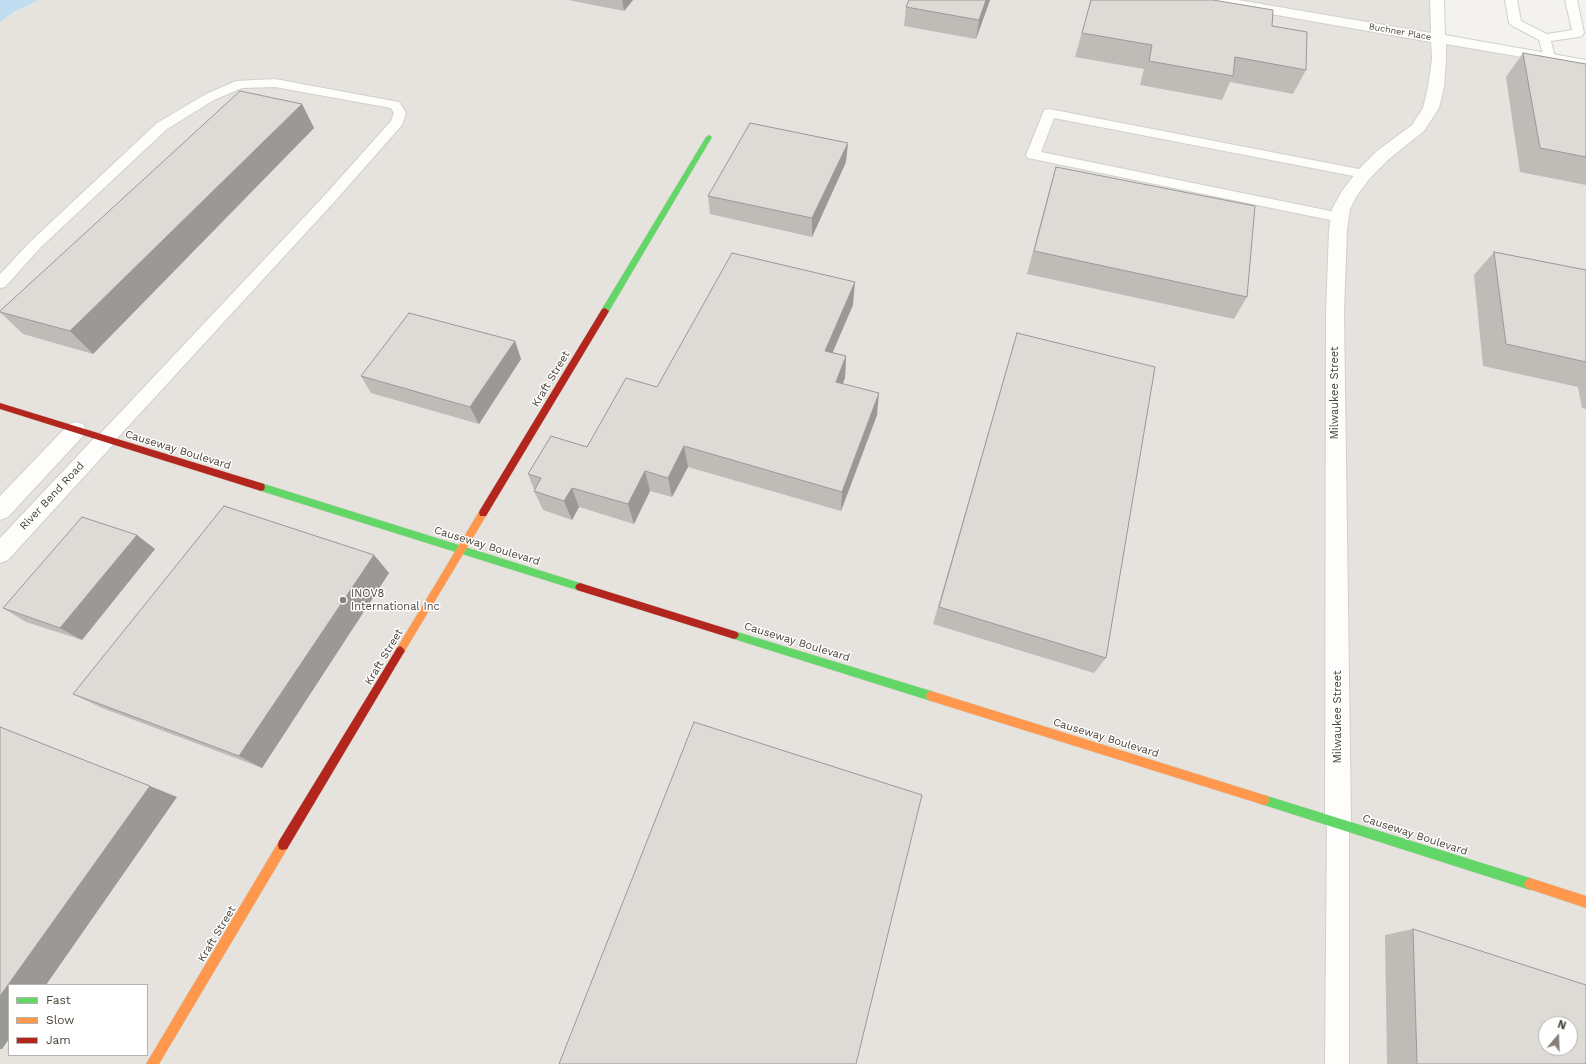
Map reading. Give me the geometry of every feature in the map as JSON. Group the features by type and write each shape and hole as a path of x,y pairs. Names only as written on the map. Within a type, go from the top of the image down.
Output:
{"street":[{"name":"Buchner Place","path":"1214,0 1586,64"},
{"name":"Milwaukee Street","path":"1338,823 1335,313 1340,217 1341,209 1348,196 1364,174 1383,156 1418,128 1431,108 1436,87 1439,59 1440,38 1437,0"},
{"name":"Kraft Street","path":"152,1064 462,551 709,137"},
{"name":"Causeway Boulevard","path":"0,406 105,440 1338,823 1586,902"},
{"path":"0,510 76,430"},
{"name":"River Bend Road","path":"0,553 105,440"}],"lane":[{"path":"1511,0 1515,23 1545,38 1578,32 1570,0"},
{"path":"1545,38 1549,58"},
{"path":"0,284 36,244 162,126 210,97 240,84 275,83 395,105 400,113 397,122 330,198 105,440"},
{"path":"1340,217 1033,155 1049,113 1364,174"},
{"path":"1337,1064 1338,823"}],"shaded area":[{"path":"39,0 1437,0 1440,38 1586,64 1586,1064 0,1064 0,22 14,12"}],"water":[{"path":"0,0 39,0 14,12 0,22"}],"building":[{"path":"909,0 986,0 979,20 906,7"},
{"path":"1091,0 1213,0 1273,10 1272,26 1307,32 1306,70 1235,57 1233,76 1149,61 1152,45 1082,33"},
{"path":"1523,53 1586,64 1586,157 1540,148"},
{"path":"240,91 302,104 70,331 0,312 0,311"},
{"path":"750,123 848,143 812,218 708,196"},
{"path":"1056,167 1255,206 1247,297 1034,251"},
{"path":"1494,252 1586,270 1586,362 1506,344"},
{"path":"732,253 855,282 825,351 846,356 836,382 879,393 842,492 684,446 668,478 645,471 628,504 572,488 564,501 534,491 541,478 528,474 551,436 587,447 626,378 657,387"},
{"path":"409,313 515,341 470,407 361,376"},
{"path":"1017,333 1155,367 1106,658 939,607"},
{"path":"224,506 374,555 239,756 73,694"},
{"path":"82,517 137,535 60,628 3,608"},
{"path":"694,722 922,795 856,1064 559,1064"},
{"path":"0,727 150,786 0,996"},
{"path":"1413,929 1586,985 1586,1064 1417,1064"}],"traffic: fast":[{"path":"605,311 709,137"},
{"path":"261,487 580,587"},
{"path":"734,635 931,696"},
{"path":"1264,800 1530,884"}],"traffic: slow":[{"path":"400,651 483,513"},
{"path":"931,696 1264,800"},
{"path":"152,1064 283,845"},
{"path":"1530,884 1586,902"}],"traffic: jam":[{"path":"483,513 605,311"},
{"path":"0,406 261,487"},
{"path":"580,587 734,635"},
{"path":"283,845 400,651"}],"place":[{"name":"INOV8 International Inc","path":"343,600"}]}
